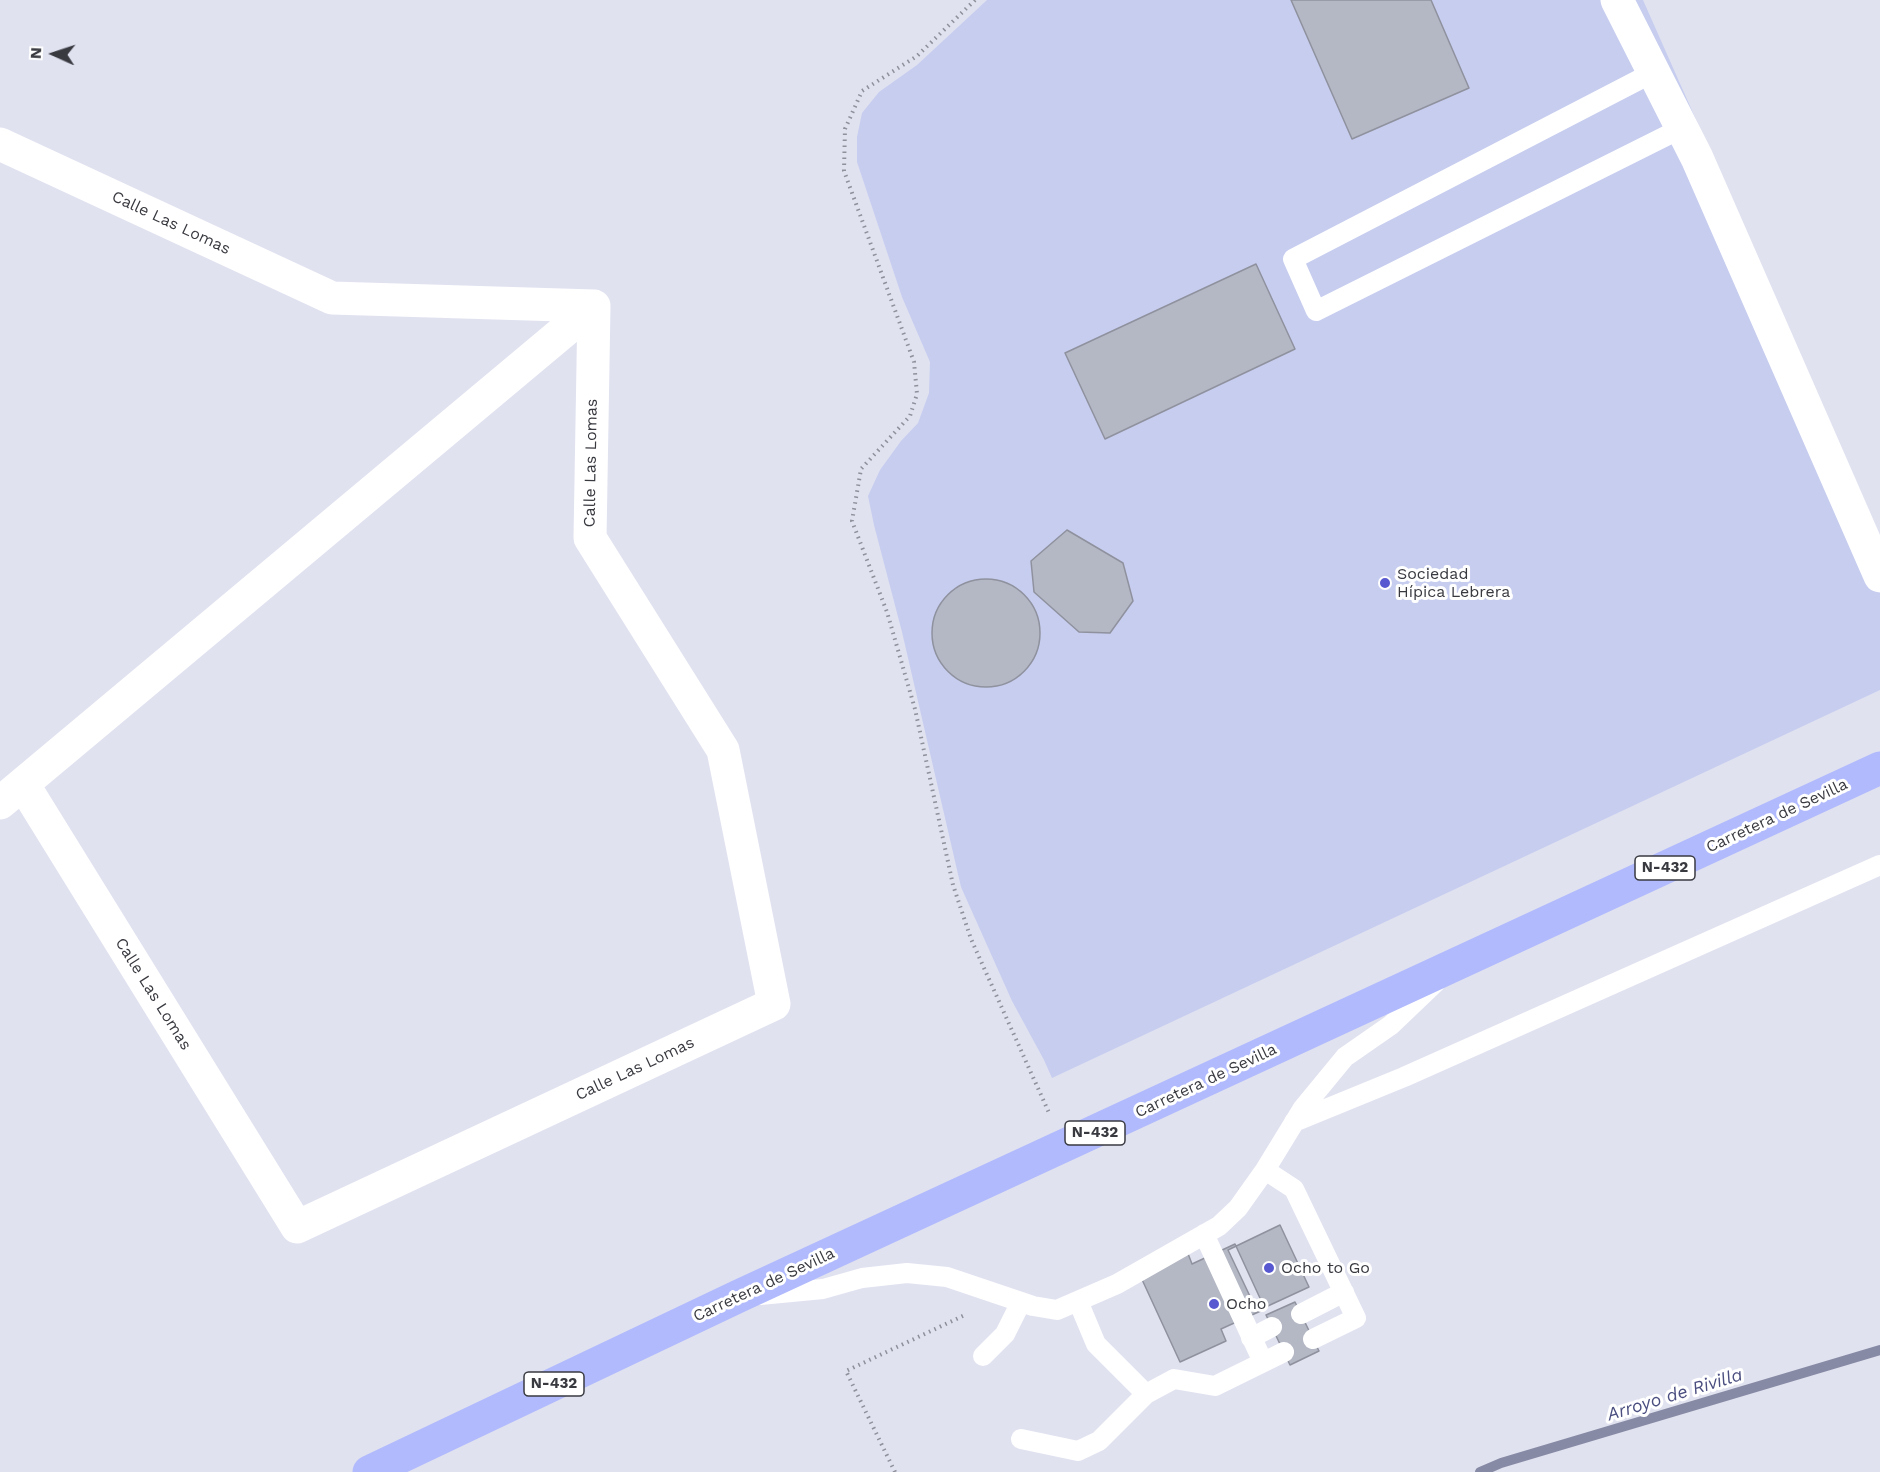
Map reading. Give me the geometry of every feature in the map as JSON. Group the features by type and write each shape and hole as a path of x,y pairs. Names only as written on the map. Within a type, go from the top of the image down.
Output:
{"highway":[{"name":"Carretera de Sevilla","path":"369,1472 739,1296 1880,768"}],"street":[{"path":"1617,0 1697,158 1880,576"},
{"name":"Calle Las Lomas","path":"0,144 332,298 594,306"},
{"name":"Calle Las Lomas","path":"594,306 590,538 723,750 774,1004 297,1227 11,794 594,306"}],"lane":[{"path":"1654,72 1293,259 1316,311 1682,128"},
{"path":"1294,1122 1404,1077 1880,865"},
{"path":"739,1296 823,1289 862,1278 907,1273 947,1277 1033,1306 1058,1310 1117,1284 1219,1226 1238,1208 1265,1170 1303,1108 1345,1057 1391,1025 1451,968"},
{"path":"1265,1170 1294,1189 1356,1318 1313,1339"},
{"path":"1204,1234 1263,1362"},
{"path":"1301,1314 1344,1293"},
{"path":"983,1356 1005,1334 1012,1299"},
{"path":"1078,1301 1096,1344 1146,1394"},
{"path":"1251,1338 1272,1328"},
{"path":"1021,1439 1078,1451 1099,1441 1146,1394 1174,1379 1215,1386 1284,1352"}],"path":[{"path":"975,0 917,56 862,91 845,129 844,171 914,362 917,394 910,416 861,469 852,521 890,623 915,709 953,885 971,939 1065,1147"},
{"path":"895,1472 846,1371 1012,1299"}],"shaded area":[{"name":"Sociedad Hípica Lebrera","path":"987,0 1643,0 1880,535 1880,690 1052,1078 1012,1001 961,887 868,496 880,470 901,441 918,423 929,393 930,362 902,297 857,162 857,137 862,113 879,92 917,65"}],"building":[{"path":"1291,0 1431,0 1469,88 1352,139"},
{"path":"1256,264 1295,349 1105,439 1065,353"},
{"path":"1067,530 1123,563 1133,601 1110,633 1079,632 1034,592 1031,561"},
{"path":"986,579 1007,583 1024,595 1036,612 1040,633 1036,654 1024,671 1007,683 986,687 965,683 948,671 936,654 932,633 936,612 948,595 965,583"},
{"name":"Ocho to Go","path":"1280,1225 1309,1287 1257,1311 1228,1250"},
{"path":"1235,1244 1265,1309 1221,1329 1226,1341 1180,1362 1139,1273 1187,1251 1192,1264"},
{"path":"1295,1302 1319,1351 1290,1365 1266,1315"}],"waterway":[{"name":"Arroyo de Rivilla","path":"1480,1472 1501,1463 1880,1350"}],"place":[{"name":"Sociedad Hípica Lebrera","path":"1385,583"},
{"name":"Ocho to Go","path":"1269,1268"},
{"name":"Ocho","path":"1214,1304"}]}
